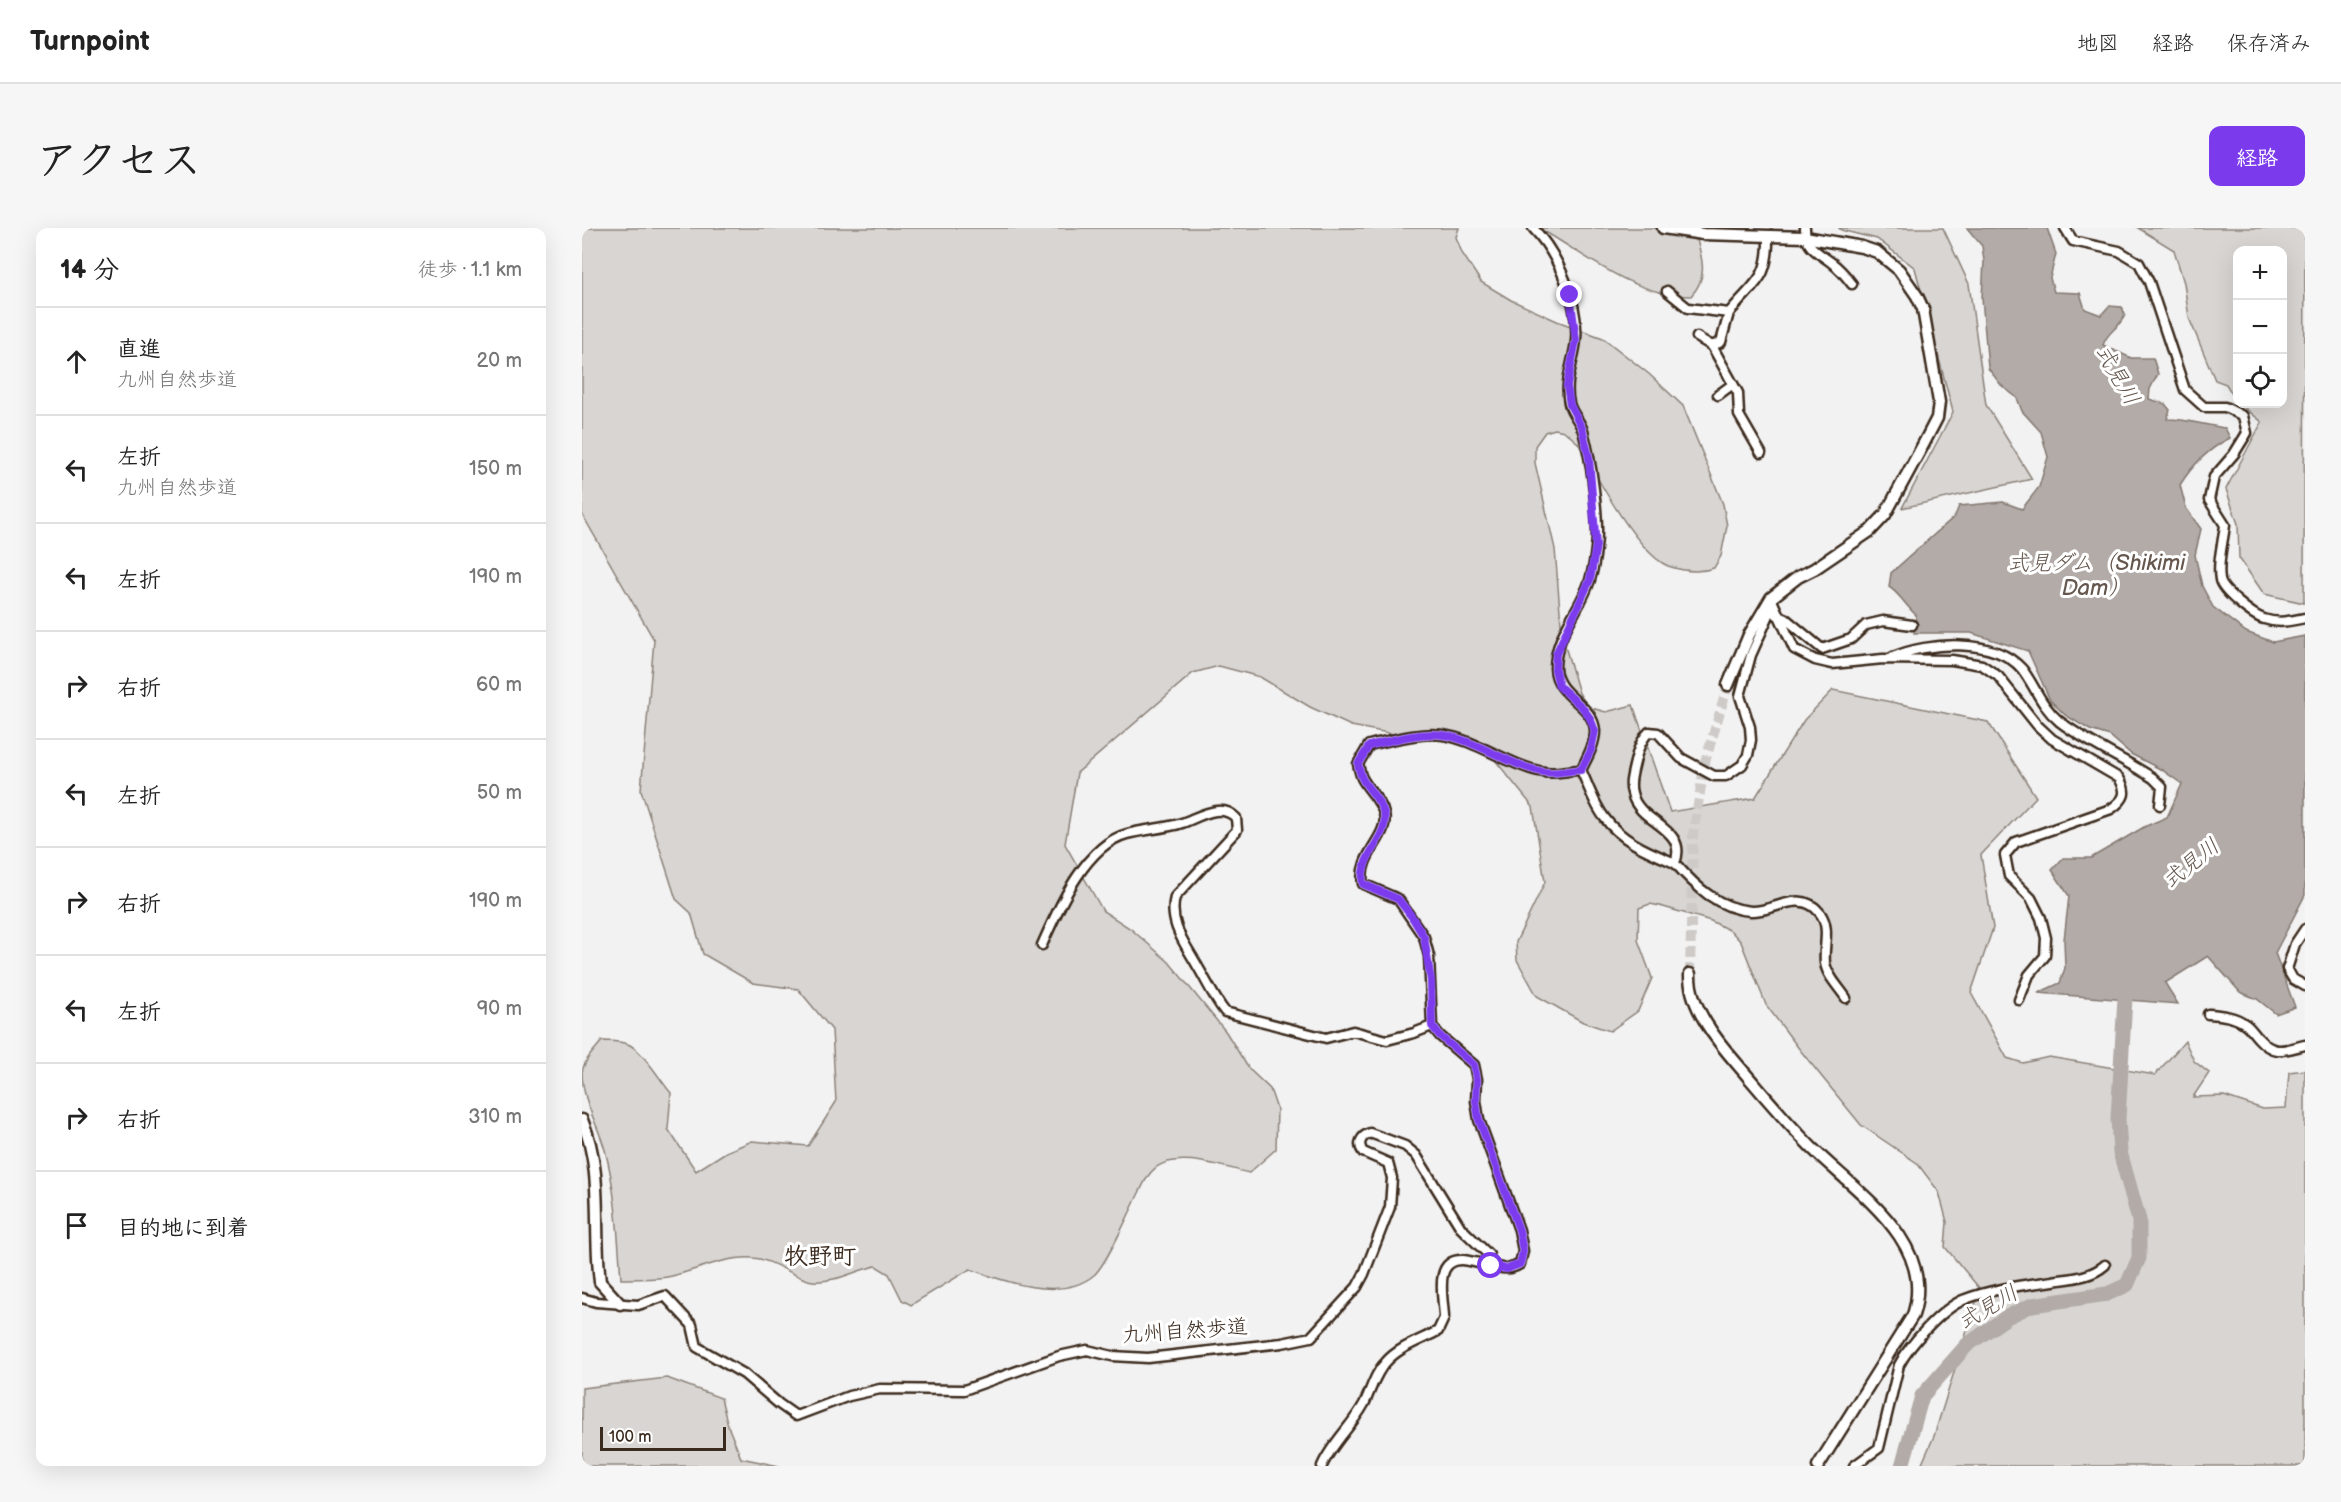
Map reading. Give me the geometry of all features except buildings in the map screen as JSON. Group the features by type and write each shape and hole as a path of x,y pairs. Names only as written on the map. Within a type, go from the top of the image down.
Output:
{"street":[{"path":"1533,228 1546,242 1558,264 1570,295 1576,340 1567,386 1570,405 1582,428 1589,457 1594,504 1596,546 1590,580 1556,654 1555,670 1559,686 1582,707 1595,731 1591,750 1581,770"},
{"path":"1663,228 1703,234 1768,236 1805,232 1877,252 1899,270 1923,309 1939,402 1937,418 1885,516 1847,549 1798,577 1772,602 1749,635 1728,685"},
{"path":"2065,228 2073,241 2119,251 2139,263 2149,282 2185,390 2204,407 2225,407 2243,416 2247,433 2234,454 2214,477 2209,500 2225,525 2219,565 2220,583 2231,596 2263,619 2287,622 2305,618"},
{"path":"1805,232 1814,251 1831,263 1852,284"},
{"path":"1712,346 1721,342 1729,313 1758,283 1769,254 1768,236"},
{"path":"1667,291 1688,308 1729,313"},
{"path":"1697,337 1712,346 1738,393 1739,415 1761,453"},
{"path":"1718,395 1733,384"},
{"path":"1675,863 1680,851 1677,843 1635,803 1632,794 1632,774 1643,738 1649,732 1658,733 1681,758 1714,776 1726,776 1742,765 1748,755 1751,740 1750,727 1740,696 1751,655 1772,602"},
{"path":"1772,602 1794,649 1815,660 1832,664 1888,659 1952,660 1982,665 1998,676 2037,725 2052,739 2119,778 2125,793 2121,801 2111,809 2016,842 2005,855 2009,876 2031,898 2041,918 2046,938 2045,956 2029,975 2019,1000"},
{"path":"1777,615 1786,619 1821,649 1851,639 1866,625 1882,621 1912,625"},
{"path":"1888,659 1930,648 1969,645 2001,652 2021,669 2032,688 2060,721 2153,778 2162,786 2160,805"},
{"path":"1322,1466 1328,1452 1364,1405 1386,1361 1399,1351 1438,1330 1442,1325 1444,1318 1441,1283 1442,1274 1447,1266 1454,1261 1462,1260 1507,1269 1514,1268 1520,1264 1523,1251 1519,1230 1479,1120 1474,1065 1440,1036 1432,1026 1430,973 1424,937 1398,899 1363,884 1361,874 1365,860 1384,826 1384,814 1362,778 1358,764 1369,746 1408,737 1443,735 1518,764 1546,772 1581,770"},
{"path":"1581,770 1602,815 1619,834 1645,850 1675,863 1709,896 1731,906 1752,911 1773,908 1790,901 1805,903 1819,912 1826,931 1825,963 1830,975 1846,998"},
{"path":"1042,945 1058,910 1078,877 1109,842 1126,834 1179,824 1209,812 1224,810 1231,812 1236,818 1237,830 1175,897 1172,908 1185,948 1225,1012 1326,1038 1353,1031 1387,1040 1432,1026"},
{"path":"2305,929 2295,944 2287,969 2294,979 2305,986"},
{"path":"1690,974 1703,1016 1725,1050 1800,1137 1884,1215 1913,1262 1918,1295 1913,1315 1818,1466"},
{"path":"2208,1014 2228,1016 2245,1023 2264,1045 2273,1051 2305,1045"},
{"path":"582,1120 595,1168 600,1282 620,1304"},
{"name":"九州自然歩道","path":"620,1304 638,1305 665,1296 692,1325 697,1347 744,1374 796,1416 849,1396 880,1389 964,1390 1049,1360 1087,1350 1112,1356 1148,1358 1304,1339 1319,1331 1357,1287 1380,1236 1390,1207 1392,1178 1388,1163 1361,1149 1361,1139 1370,1133 1405,1146 1416,1155 1461,1228 1489,1255 1491,1266"},
{"path":"1854,1466 1879,1448 1899,1365 1905,1354 1914,1341 1948,1311 1961,1301 1990,1292 2084,1276 2105,1265"},
{"path":"582,1299 620,1304"}],"shaded area":[{"path":"582,228 1459,228 1456,237 1462,253 1481,282 1511,300 1557,321 1603,338 1649,374 1683,406 1723,504 1727,526 1721,556 1714,568 1691,571 1668,566 1656,558 1631,530 1578,443 1564,431 1555,429 1545,432 1535,446 1535,463 1555,549 1562,636 1579,693 1588,707 1606,712 1633,705 1670,812 1755,798 1804,720 1833,690 1988,722 2036,797 1981,855 1993,928 1971,993 2007,1058 2023,1063 2049,1057 2155,1075 2185,1041 2194,1061 2209,1073 2193,1097 2224,1096 2263,1109 2286,1108 2289,1072 2305,1070 2305,1466 1921,1466 1934,1436 1980,1289 1945,1247 1947,1222 1939,1192 1917,1163 1861,1125 1800,1050 1766,1005 1741,942 1731,931 1711,921 1650,904 1639,908 1638,940 1652,978 1638,1011 1610,1031 1583,1022 1537,996 1517,960 1516,942 1545,882 1533,807 1495,760 1432,729 1394,734 1351,726 1310,707 1260,677 1219,666 1193,673 1077,773 1065,844 1103,911 1131,929 1169,962 1226,1032 1249,1069 1270,1089 1277,1109 1276,1149 1249,1173 1188,1160 1168,1162 1158,1166 1145,1181 1099,1269 1081,1283 1066,1287 1033,1287 1016,1284 970,1269 911,1305 902,1300 889,1274 876,1266 837,1278 813,1281 769,1262 753,1258 722,1261 666,1277 621,1279 616,1214 609,1165 587,1103 582,1072 590,1056 602,1041 624,1043 636,1049 671,1093 668,1129 696,1171 726,1152 752,1141 808,1146 836,1102 832,1030 798,989 753,983 703,954 691,913 676,899 641,790 654,640 582,514"},
{"path":"1534,228 1694,228 1701,255 1701,280 1691,296 1671,295 1652,290 1616,275 1547,233"},
{"path":"1839,228 1943,228 1969,284 1986,405 2032,479 1902,508 1953,412 1915,268 1877,239"},
{"path":"2138,228 2305,228 2304,603 2264,594 2239,558 2238,524 2226,489 2262,422 2245,408 2287,408 2287,246 2233,246 2233,395 2226,384 2215,380 2189,318 2184,283 2174,250"},
{"path":"667,1378 721,1398 728,1426 741,1458 779,1466 582,1466 582,1388"}],"water":[{"name":"式見ダム（Shikimi Dam）","path":"1967,228 2047,228 2056,254 2050,278 2054,292 2080,293 2085,309 2101,315 2109,306 2122,307 2125,315 2103,345 2131,358 2153,358 2158,374 2150,389 2149,399 2165,404 2170,410 2167,419 2225,428 2230,438 2202,458 2180,485 2186,508 2201,529 2195,555 2202,586 2213,607 2246,632 2273,642 2305,636 2305,895 2275,953 2295,1007 2276,1014 2257,999 2240,992 2208,956 2165,983 2178,1004 2038,993 2060,983 2065,968 2064,940 2069,896 2052,870 2063,858 2091,858 2144,827 2167,817 2182,784 2162,770 2131,754 2110,736 2090,730 2065,715 2050,700 2028,651 1971,633 1914,633 1916,615 1889,587 1891,573 1955,516 1959,506 2003,502 2022,509 2039,487 2048,457 2041,432 2022,411 2017,398 2001,385 1988,368 1982,298 1984,261 1982,246"}],"waterway":[{"name":"式見川","path":"1902,1466 1922,1396 1967,1345 2007,1317 2032,1305 2107,1294 2127,1285 2139,1258 2139,1220 2120,1152 2118,1119 2125,998 2129,981"}],"tunnel":[{"path":"1690,974 1693,835 1705,762 1728,685"}],"district":[{"name":"牧野町","path":"820,1256"}],"route":[{"path":"1491,1266 1507,1269 1520,1264 1523,1251 1519,1230 1479,1120 1474,1065 1440,1036 1432,1026 1431,981 1424,937 1398,899 1363,884 1361,874 1365,860 1384,826 1384,814 1378,800 1362,778 1358,764 1369,746 1408,737 1443,735 1518,764 1546,772 1581,770 1591,750 1595,731 1590,718 1582,707 1559,686 1555,670 1556,654 1590,580 1596,546 1589,457 1582,428 1570,405 1567,386 1576,340 1570,295"}]}
